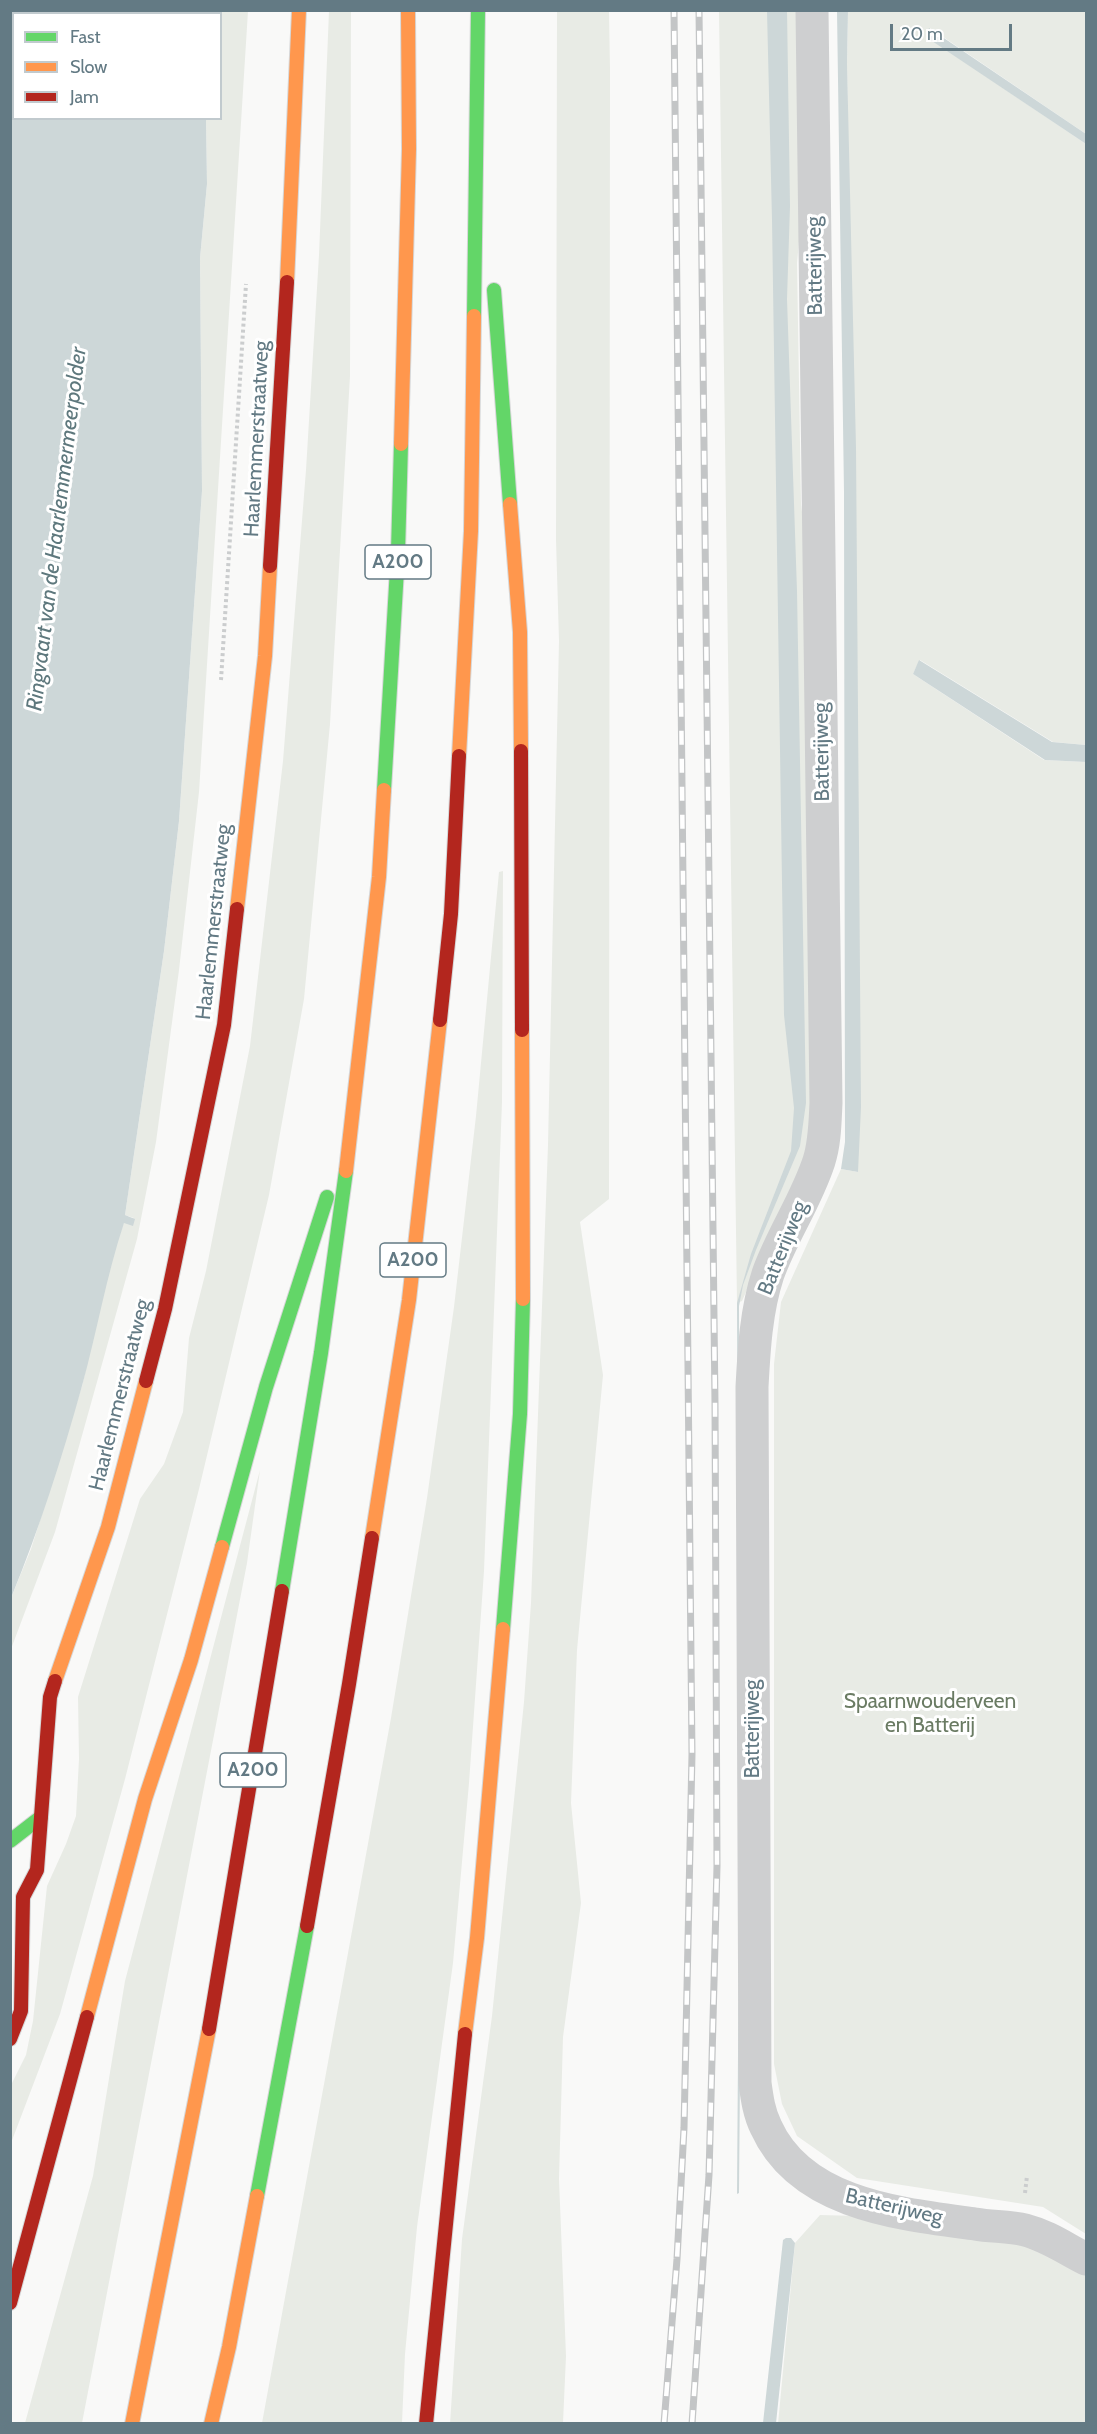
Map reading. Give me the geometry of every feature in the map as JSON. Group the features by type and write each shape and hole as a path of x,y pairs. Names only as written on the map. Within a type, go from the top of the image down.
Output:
{"main road":[{"name":"Haarlemmerstraatweg","path":"10,1909 23,1897 37,1870 50,1697 108,1527 165,1309 224,1025 264,656 286,306 299,10"},
{"name":"A200","path":"132,2424 221,1966 321,1353 354,1113 379,877 398,552 409,148 408,10"},
{"name":"A200","path":"211,2424 229,2346 349,1684 410,1288 451,914 471,531 478,10"},
{"name":"A200","path":"478,81 489,225"},
{"path":"426,2424 459,2086 480,1903 520,1414 523,1322 520,632 493,273"},
{"name":"A200","path":"10,2304 145,1799 191,1660 266,1387 354,1113"},
{"path":"10,1840 40,1817"},
{"name":"Haarlemmerstraatweg","path":"10,2039 21,2011 23,1897"}],"street":[{"name":"Batterijweg","path":"812,10 826,1102 825,1134 819,1160 777,1252 762,1294 753,1367 755,2083 758,2106 766,2127 777,2145 808,2177 826,2189 867,2205 901,2213 1025,2230 1051,2239 1066,2250 1086,2259"}],"path":[{"name":"Haarlemmerstraatweg","path":"221,683 246,282"}],"green space":[{"path":"248,11 199,792 179,970 156,1142 137,1239 55,1532 11,1649 11,1598 31,1549 82,1386 109,1267 124,1222 134,1218 125,1215 164,951 179,821 202,491 200,258 207,184 206,120 222,120 222,12 204,12"},
{"path":"329,11 351,11 350,376 330,724 304,999 269,1195 199,1489 125,1779 60,2014 11,2143 11,2085 26,2055 33,2021 47,1886 76,1816 79,1759 78,1697 140,1499 164,1464 183,1412 189,1338 206,1271 250,1046 283,761 306,470 319,255"},
{"path":"557,11 609,11 610,69 609,1199 580,1222 603,1375 577,1650 571,1803 581,1903 563,2037 559,2179 566,2356 563,2423 450,2424 462,2239 492,2016 524,1702 531,1603 548,1145 559,641 556,540"},
{"path":"719,11 801,11 804,186 797,263 801,504 809,568 816,1083 806,1159 742,1301 737,1303"},
{"name":"Spaarnwouderveen en Batterij","path":"848,11 1086,11 1086,134 930,28 926,36 1086,144 1086,745 1053,742 920,660 913,674 1044,760 1086,762 1086,2234 1043,2207 857,2178 797,2136 782,2104 774,2064 774,1364 781,1302 841,1169 858,1172"},
{"path":"503,871 502,1102 484,1571 453,1963 417,2227 405,2354 402,2423 262,2423 391,1718 427,1498 454,1307 476,1116 499,872"},
{"path":"260,1470 247,1563 82,2423 25,2423 93,2176 125,1981"},
{"path":"820,2215 858,2216 1052,2250 1086,2267 1086,2423 778,2424 795,2243"}],"water":[{"name":"Ringvaart van de Haarlemmermeerpolder","path":"11,10 204,11 12,12 12,120 206,120 207,184 200,258 202,491 179,821 164,951 125,1215 135,1219 133,1226 124,1223 66,1440 11,1598"},
{"path":"787,10 790,206 787,299 797,591 806,1103 800,1146 756,1250 743,1285 739,1306 741,1951 739,2193 737,2194 739,1914 737,1303 751,1254 791,1151 794,1108 784,1015 767,11"},
{"path":"837,11 848,11 847,64 856,448 861,1107 858,1172 841,1169 845,1142 844,492"},
{"path":"929,28 1086,134 1086,144 926,37"},
{"path":"919,660 1052,742 1086,745 1086,762 1045,760 913,674"},
{"path":"791,2238 795,2243 776,2423 763,2423 783,2240"}],"railway":[{"path":"664,2424 677,2259 684,2128 692,1754 674,10"},
{"path":"692,2424 709,2175 717,1866 715,1403 699,10"}],"traffic: fast":[{"path":"474,316 478,10"},
{"path":"494,290 510,504"},
{"path":"384,790 398,552 401,444"},
{"path":"282,1591 321,1353 346,1171"},
{"path":"222,1547 266,1387 327,1197"},
{"path":"503,1629 520,1414 523,1299"},
{"path":"10,1841 41,1817"},
{"path":"257,2196 307,1926"}],"traffic: slow":[{"path":"287,282 299,10"},
{"path":"401,444 409,149 408,10"},
{"path":"459,756 471,531 474,316"},
{"path":"510,504 520,632 521,751"},
{"path":"237,909 265,656 270,566"},
{"path":"346,1171 379,877 384,790"},
{"path":"372,1538 409,1300 440,1020"},
{"path":"522,1030 523,1299"},
{"path":"55,1681 108,1527 146,1381"},
{"path":"87,2017 145,1799 191,1660 222,1547"},
{"path":"465,2034 477,1938 503,1629"},
{"path":"132,2424 209,2029"},
{"path":"211,2424 229,2347 257,2196"}],"traffic: jam":[{"path":"270,566 287,282"},
{"path":"521,751 522,1030"},
{"path":"440,1020 451,914 459,756"},
{"path":"146,1381 165,1309 224,1025 237,909"},
{"path":"307,1926 372,1538"},
{"path":"209,2029 282,1591"},
{"path":"10,2039 21,2011 23,1897 37,1870 50,1697 55,1681"},
{"path":"10,2303 87,2017"},
{"path":"426,2424 465,2034"}]}
